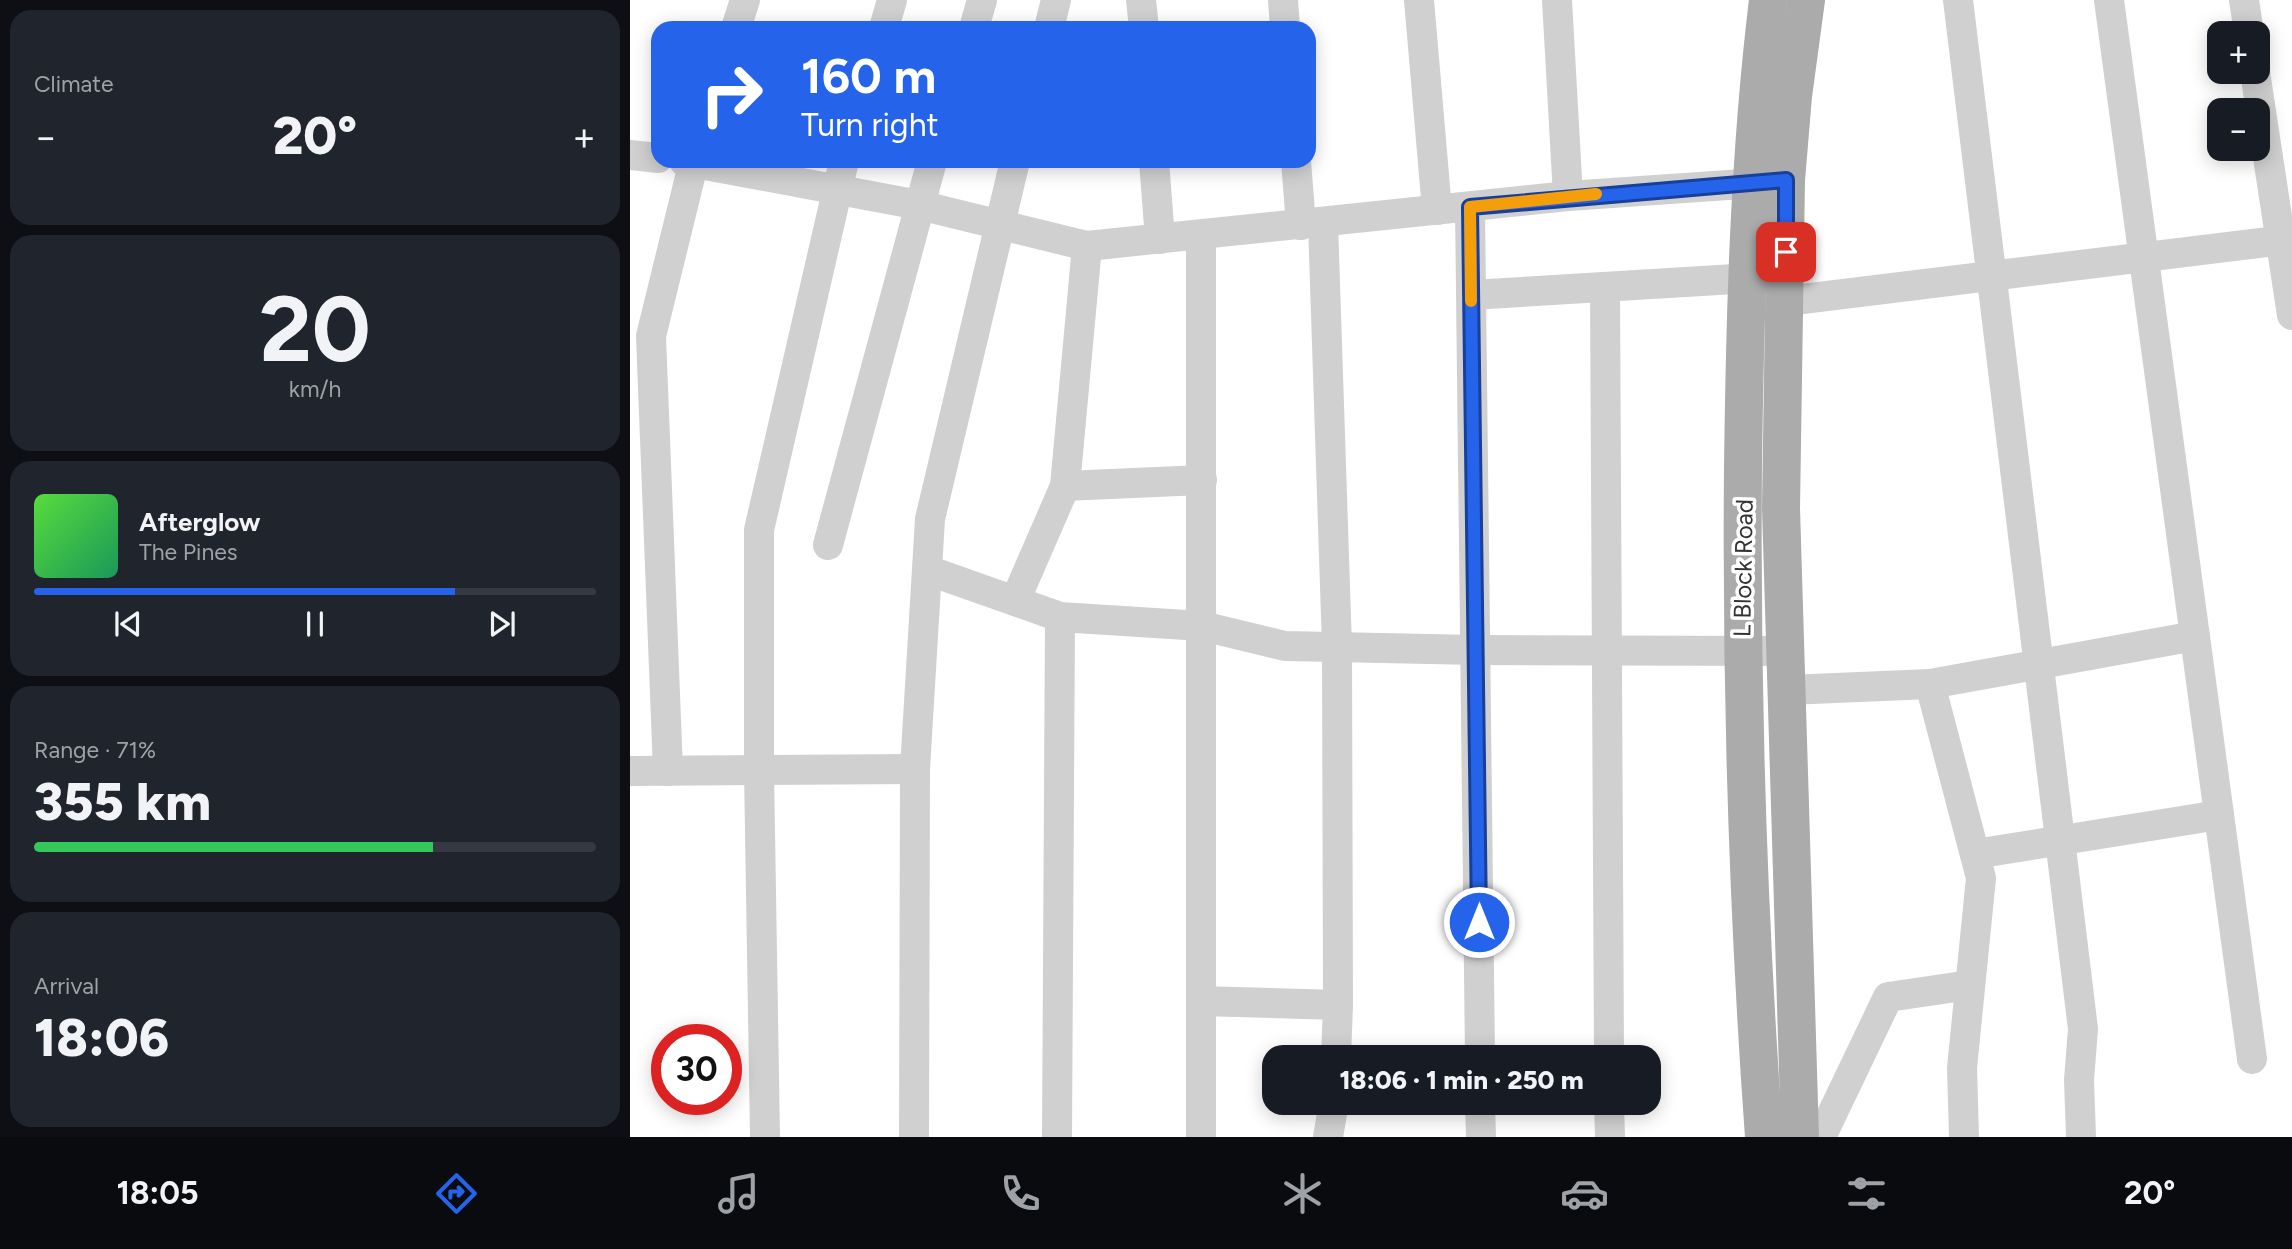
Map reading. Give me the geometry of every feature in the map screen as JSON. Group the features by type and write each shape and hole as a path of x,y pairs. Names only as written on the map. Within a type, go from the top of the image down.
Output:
{"main road":[{"name":"L Block Road","path":"1768,0 1767,182 1786,289 1782,508 1800,1137"},
{"name":"L Block Road","path":"1764,1137 1753,990 1742,652 1745,279 1767,182 1793,96 1806,0"}],"street":[{"path":"738,21 745,0"},
{"path":"886,21 892,0"},
{"path":"976,21 982,0"},
{"path":"1051,21 1056,0"},
{"path":"1141,0 1143,21"},
{"path":"1283,0 1284,21"},
{"path":"1419,0 1437,210"},
{"path":"1557,0 1568,196"},
{"path":"1958,0 2084,1029 2078,1080 2081,1137"},
{"path":"2109,0 2252,1059"},
{"path":"2244,0 2247,21"},
{"path":"2257,84 2287,240 2292,314"},
{"path":"630,155 651,157"},
{"path":"668,771 651,336 689,168"},
{"path":"765,168 839,175 919,205 1087,247 1568,196 1767,182"},
{"path":"828,545 930,168"},
{"path":"914,1137 915,769 930,519 1013,168"},
{"path":"1155,168 1160,239"},
{"path":"1298,168 1312,224 1338,647 1336,1045"},
{"path":"765,1137 759,770 759,530 839,175"},
{"path":"1470,207 1480,1045"},
{"path":"1200,1137 1201,235"},
{"path":"1471,295 1745,279 1786,289 1992,276 2287,240"},
{"path":"1015,601 1065,486 1087,247"},
{"path":"1605,287 1609,1045"},
{"path":"1065,486 1202,480"},
{"path":"926,570 1060,617 1202,626 1285,646 1786,651"},
{"path":"1057,1137 1060,617"},
{"path":"1788,690 1930,684 2039,662 2195,636"},
{"path":"1930,684 1981,878 1962,1068 1964,1137"},
{"path":"630,771 915,769"},
{"path":"1975,855 2219,815"},
{"path":"1821,1137 1888,996 1970,985"},
{"path":"1201,1001 1338,1005"},
{"path":"1328,1137 1333,1115"},
{"path":"1480,1115 1480,1137"},
{"path":"1609,1115 1610,1137"}],"slow traffic":[{"path":"1471,301 1470,207 1596,194"}],"route":[{"path":"1479,922 1470,207 1568,196 1786,180 1786,252"}]}
